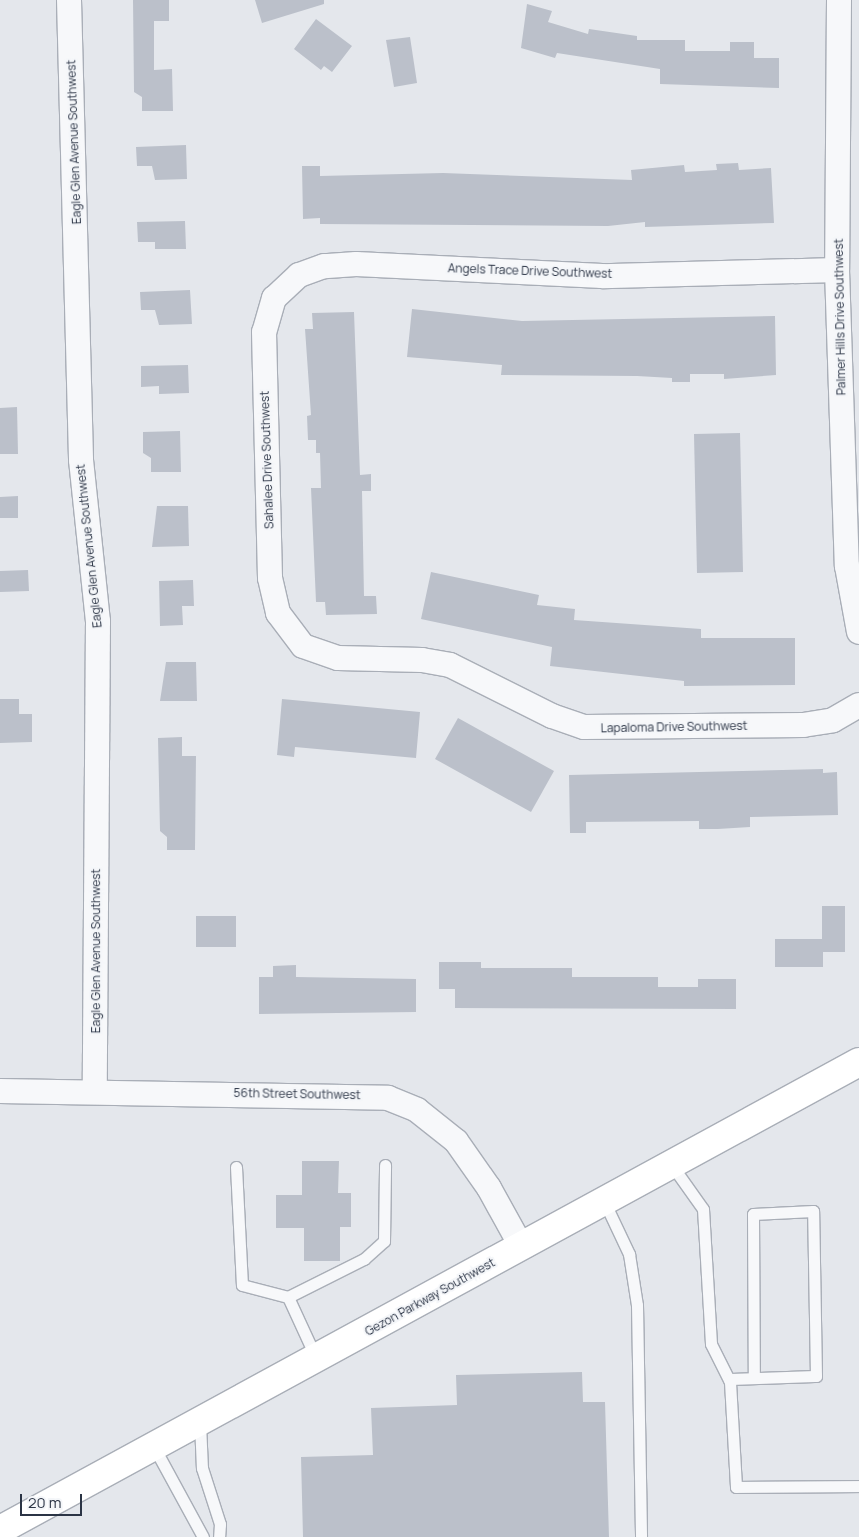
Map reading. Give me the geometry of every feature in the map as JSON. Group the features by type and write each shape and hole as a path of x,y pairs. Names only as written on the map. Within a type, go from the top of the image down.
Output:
{"main road":[{"name":"Gezon Parkway Southwest","path":"0,1530 316,1360 520,1246 859,1062"}],"street":[{"name":"Eagle Glen Avenue Southwest","path":"69,0 81,460 98,621 95,1092"},
{"name":"Palmer Hills Drive Southwest","path":"838,0 837,270 847,566 859,632"},
{"name":"Angels Trace Drive Southwest","path":"287,282 309,270 337,265 602,276 837,270"},
{"name":"Sahalee Drive Southwest","path":"287,282 268,310 264,347 270,578 278,613 295,638"},
{"name":"Lapaloma Drive Southwest","path":"295,638 316,652 338,658 422,660 450,665 552,716 598,729 802,725 833,720 859,705"},
{"name":"56th Street Southwest","path":"0,1091 360,1094 403,1103 432,1120 456,1141 489,1188 520,1246"}],"lane":[{"path":"236,1167 242,1285 288,1297 364,1259 384,1241 384,1164"},
{"path":"672,1164 703,1209 711,1344 729,1379 736,1487 859,1486"},
{"path":"604,1201 629,1254 637,1305 641,1537"},
{"path":"729,1379 816,1376 813,1211 753,1214 754,1378"},
{"path":"288,1297 316,1360"},
{"path":"200,1422 202,1468 220,1524 219,1537"},
{"path":"154,1447 203,1537"}],"building":[{"path":"133,0 169,0 169,21 154,21 154,70 172,69 173,111 142,111 142,97 134,92"},
{"path":"255,0 324,0 324,4 262,23"},
{"path":"527,4 552,11 548,22 588,34 589,29 637,36 637,40 685,40 685,51 730,51 730,42 754,42 754,58 779,58 779,88 660,84 660,69 557,53 555,58 521,48"},
{"path":"316,19 352,46 332,72 324,66 321,70 294,49"},
{"path":"410,37 417,83 394,87 386,40"},
{"path":"186,145 187,179 155,180 152,166 137,166 136,147"},
{"path":"738,163 739,170 771,168 774,223 645,227 645,222 608,226 320,224 320,218 303,219 302,166 320,166 320,176 443,173 632,180 631,170 684,165 685,172 717,170 716,164"},
{"path":"185,221 186,249 155,249 155,242 138,242 137,222"},
{"path":"190,290 192,324 159,325 155,310 141,310 140,292"},
{"path":"412,309 522,321 775,316 776,375 724,379 724,374 690,374 690,382 672,382 672,378 637,376 501,375 502,365 407,357"},
{"path":"354,312 360,475 371,474 371,491 362,491 364,596 376,596 377,614 326,615 325,602 316,602 311,488 321,488 320,453 316,453 316,440 308,440 307,416 311,415 305,329 313,329 312,313"},
{"path":"188,365 189,393 159,394 159,386 141,387 141,366"},
{"path":"17,407 18,454 0,454 0,408"},
{"path":"180,431 181,472 151,472 151,458 143,453 143,432"},
{"path":"740,433 743,572 697,573 694,434"},
{"path":"18,496 18,518 0,518 0,497"},
{"path":"157,506 188,506 189,546 152,547"},
{"path":"28,570 29,591 0,592 0,571"},
{"path":"431,572 539,595 537,605 575,609 574,620 701,629 701,638 795,638 795,685 684,686 684,681 550,666 552,647 421,619"},
{"path":"193,580 194,606 182,606 183,625 160,626 159,581"},
{"path":"166,662 196,662 197,701 160,701"},
{"path":"0,699 19,699 19,714 32,714 32,742 0,743"},
{"path":"282,699 420,712 416,758 295,747 294,757 277,755"},
{"path":"458,718 554,771 531,812 435,759"},
{"path":"182,737 182,756 196,756 195,850 167,850 167,837 160,831 158,738"},
{"path":"823,769 823,773 837,772 838,815 750,817 750,827 718,829 699,829 699,821 586,822 586,833 570,833 569,775"},
{"path":"822,906 845,906 845,952 823,952 823,967 775,967 775,939 822,939"},
{"path":"196,916 236,916 236,947 196,947"},
{"path":"439,962 481,962 481,968 572,968 572,977 658,977 658,987 698,987 698,979 736,979 736,1009 455,1008 455,989 439,989"},
{"path":"296,965 296,977 416,979 416,1012 259,1014 259,977 273,977 273,966"},
{"path":"302,1161 339,1161 338,1193 351,1193 351,1227 340,1227 340,1261 304,1261 304,1228 276,1228 276,1195 302,1195"},
{"path":"582,1372 583,1402 605,1402 609,1537 303,1537 301,1457 373,1455 371,1408 457,1405 456,1375"}]}
